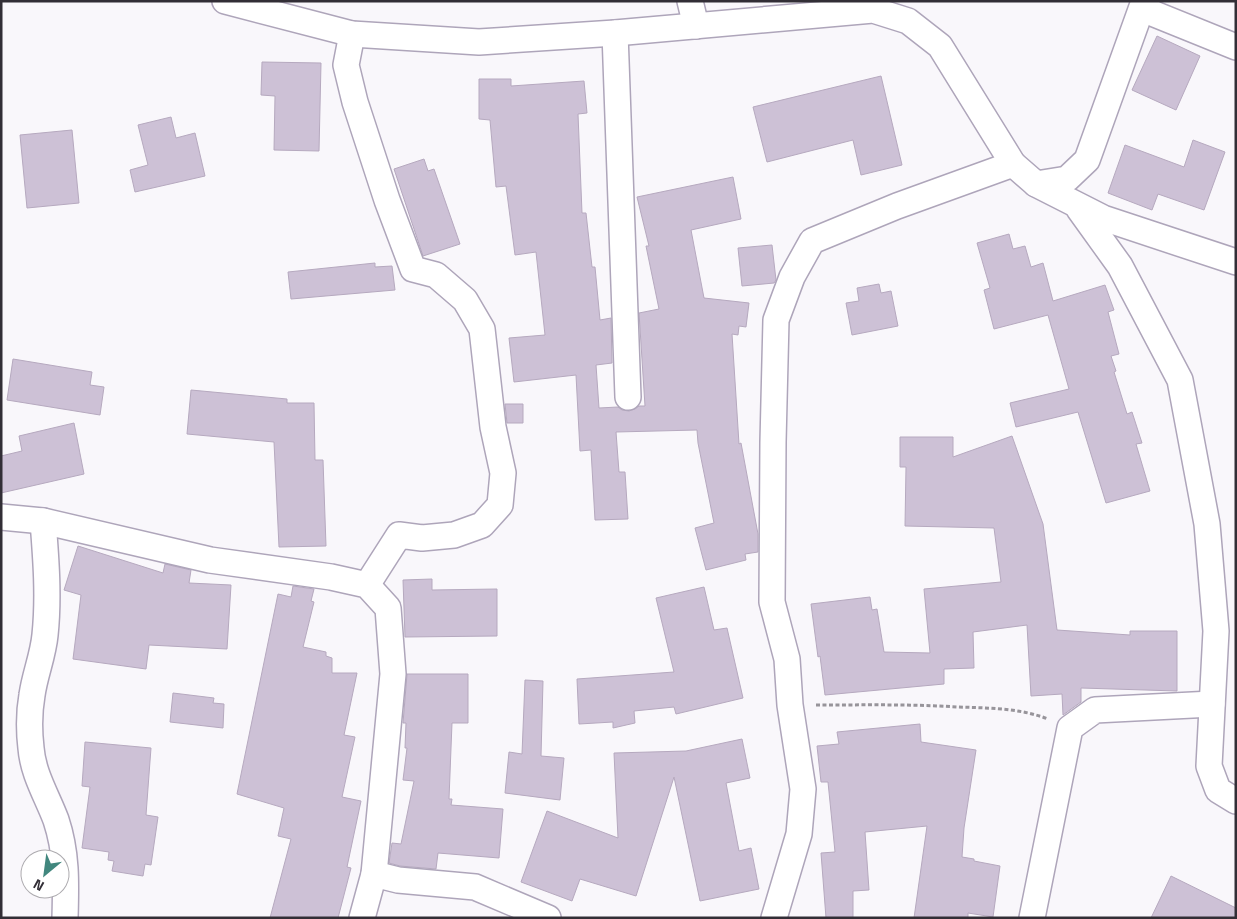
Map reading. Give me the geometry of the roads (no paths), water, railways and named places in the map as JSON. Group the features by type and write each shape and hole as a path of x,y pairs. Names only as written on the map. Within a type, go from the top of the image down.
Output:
{"street":[{"path":"225,1 352,34 479,42 615,33 873,10 908,22 940,46 1013,164 1036,184 1103,218 1236,262"},
{"path":"690,1 696,26"},
{"path":"1036,184 1067,179 1087,160 1144,5 1236,48"},
{"path":"615,33 628,397"},
{"path":"352,34 346,65 355,102 387,200 413,269 436,276 465,300 482,329 493,428 502,473 500,505 482,525 454,535 422,538 399,535 367,585"},
{"path":"774,918 799,834 803,789 790,705 787,659 772,602 776,320 792,277 812,241 897,206 1013,164"},
{"path":"1076,205 1120,266 1180,380 1207,524 1216,631 1209,766 1218,790 1236,801"},
{"path":"1,517 43,521 210,560 331,577 367,585 388,608 393,674 374,874 362,918"},
{"path":"43,521 47,609 41,662 32,695 30,738 35,769 56,820 62,842 66,865 65,918"},
{"path":"1032,918 1070,728 1096,710 1212,704"},
{"path":"374,874 398,880 475,887 548,918"}]}
